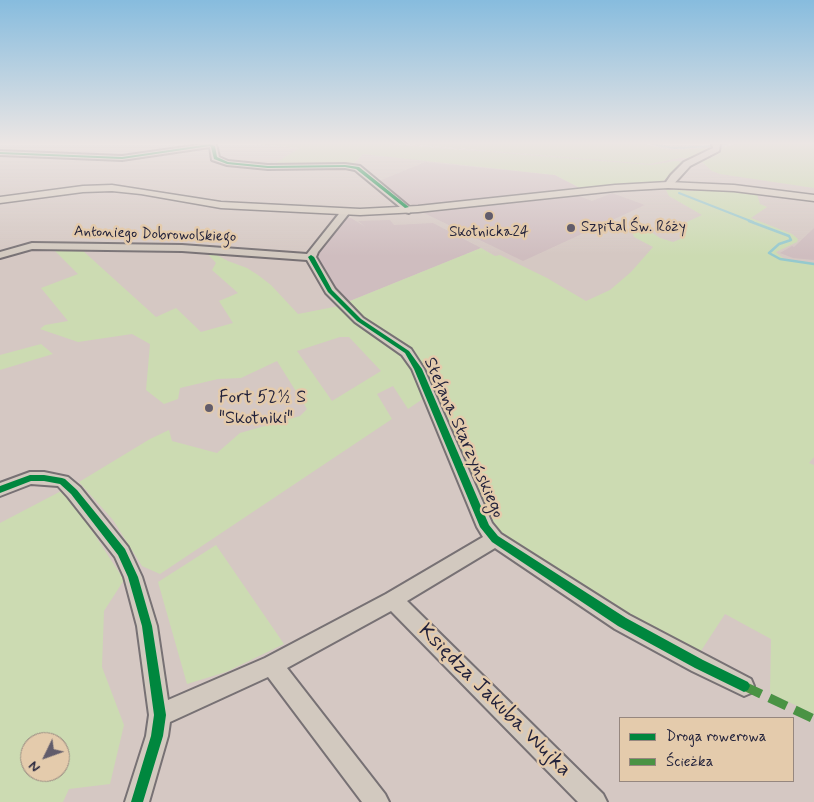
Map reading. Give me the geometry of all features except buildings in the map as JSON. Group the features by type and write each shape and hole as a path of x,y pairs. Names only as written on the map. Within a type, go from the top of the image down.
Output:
{"main road":[{"path":"0,200 83,189 112,188 221,205 345,212 409,210 615,188 668,185 734,188 814,198"}],"street":[{"path":"374,181 409,210"},
{"path":"668,185 671,181"},
{"path":"311,256 345,212"},
{"name":"Antoniego Dobrowolskiego","path":"0,255 32,246 182,248 311,256"},
{"name":"Stefana Starzyńskiego","path":"311,256 330,291 359,320 407,352 418,370 485,527 495,539 622,622 744,686"},
{"path":"0,490 30,478 62,481 74,492 122,552 133,577 147,626 160,715 157,736 137,802"},
{"path":"160,715 272,665 393,600 495,539"},
{"name":"Księdza Jakuba Wujka","path":"393,600 595,802"},
{"path":"272,665 377,802"}],"shaded area":[{"path":"380,181 567,181 580,188 415,206 404,201"},
{"path":"612,193 645,205 523,261 424,213 579,196 592,201"},
{"path":"346,218 351,218 366,227 358,221 390,220 394,225 433,223 481,248 345,303 314,255"},
{"path":"814,228 814,260 793,258 780,253 792,246 794,247"}],"green space":[{"path":"567,181 663,181 662,182 580,188"},
{"path":"770,181 814,181 814,188"},
{"path":"684,189 687,191 719,190 757,194 760,204 767,207 751,218 792,234 798,239 797,242 776,252 784,259 814,263 814,457 809,463 814,465 814,714 770,693 771,639 725,614 697,657 495,533 459,444 426,376 345,303 481,248 547,278 586,301 610,290 631,272 653,247 634,237 632,232 642,226 660,238 673,242 685,237 676,227 702,215 669,196 666,190"},
{"path":"54,250 82,250 156,317 176,308 201,332 233,323 219,301 238,293 212,270 216,263 206,252 211,252 258,275 271,285 298,314 339,306 356,322 408,359 427,396 408,409 393,386 377,394 392,419 160,574 142,566 113,520 79,482 150,439 169,430 172,441 217,453 240,433 300,416 307,409 277,361 241,378 218,379 180,388 178,399 164,404 146,390 150,344 132,334 78,342 40,329 45,325 68,321 41,288 78,274","holes":["340,337 349,337 381,371 332,401 297,351"]},
{"path":"41,344 53,354 0,370 0,355"},
{"path":"65,489 124,580 104,611 102,667 124,725 110,784 69,789 63,802 0,802 0,523"},
{"path":"216,545 284,644 226,672 187,684 158,582"}],"waterway":[{"path":"679,193 753,222"},
{"path":"749,221 789,236 791,240 779,244 769,253 780,259 814,264"}],"marked path":[{"path":"744,686 814,719"}],"cycle path":[{"path":"374,181 407,207"},
{"path":"311,257 330,291 359,320 407,352 418,369 485,527 495,539 622,622 744,686"},
{"path":"0,490 30,478 62,481 74,492 122,552 133,577 147,626 160,715 157,736 137,802"}],"place":[{"name":"Skotnicka24","path":"489,216"},
{"name":"Szpital Św. Róży","path":"571,228"},
{"name":"Fort 52½ S \"Skotniki\"","path":"209,408"}]}
